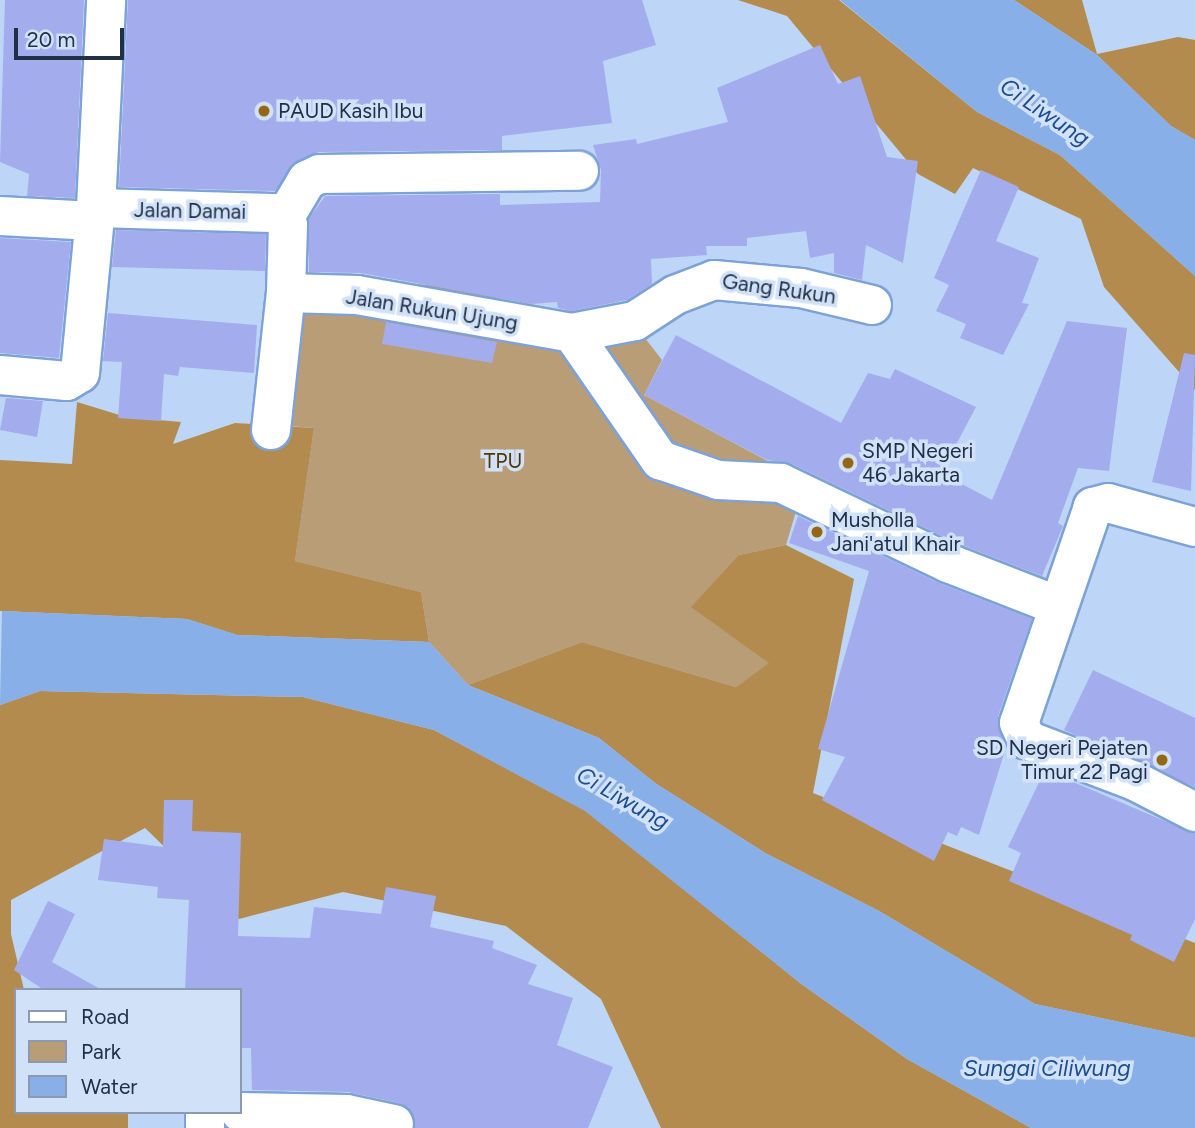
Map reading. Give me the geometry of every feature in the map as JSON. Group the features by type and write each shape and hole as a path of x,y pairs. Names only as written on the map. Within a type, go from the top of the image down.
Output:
{"street":[{"path":"0,375 77,377 95,215 106,0"},
{"path":"271,430 286,293 284,216 307,180 320,174 579,171"},
{"name":"Jalan Damai","path":"0,216 284,216"},
{"name":"Gang Rukun","path":"572,332 635,321 675,295 714,280 801,288 872,305"},
{"name":"Jalan Rukun Ujung","path":"286,293 357,295 572,332"},
{"path":"572,332 660,460 718,480 782,483 948,563 1056,605"},
{"path":"1195,527 1097,503 1056,605 1020,733 1195,812"},
{"path":"242,1112 347,1114 394,1124"}],"green space":[{"name":"TPU","path":"290,281 466,286 522,307 588,312 618,303 662,360 644,395 805,481 786,545 739,555 770,663 736,687 582,642 468,685 429,642 421,592 295,561 314,428 265,424"}],"shaded area":[{"path":"738,0 839,0 977,112 1060,155 1195,276 1195,390 1104,287 1081,219 973,168 955,194 918,174 787,16"},
{"path":"1014,0 1082,0 1097,54 1178,37 1195,40 1195,140 1171,126 1097,55"},
{"path":"77,402 126,417 181,422 173,444 235,423 314,428 295,561 421,592 429,642 237,635 187,619 0,611 0,460 72,464"},
{"path":"786,545 854,579 813,793 1195,943 1195,1038 1035,1004 879,911 765,853 655,783 599,738 468,685 582,642 736,687 769,663 691,607 739,555"},
{"path":"40,691 303,697 434,730 588,812 800,983 907,1059 1031,1128 661,1128 601,999 506,926 343,892 239,919 145,828 11,900 11,934 24,988 14,988 14,1114 128,1114 128,1128 0,1128 0,705"}],"water":[{"name":"Ci Liwung","path":"840,0 1014,0 1097,55 1171,126 1195,140 1195,276 1060,155 977,112"},
{"name":"Sungai Ciliwung","path":"2,611 187,619 237,635 429,642 468,685 599,738 655,783 765,853 879,911 1035,1004 1195,1038 1195,1128 1031,1128 907,1059 800,983 585,811 434,730 303,697 40,691 0,705"}],"building":[{"path":"5,0 84,0 75,198 27,196 29,174 0,162"},
{"path":"128,0 642,0 656,45 603,61 612,123 502,136 502,150 319,152 297,161 275,191 119,187"},
{"path":"820,45 838,84 860,76 887,157 918,161 903,263 866,245 862,280 834,273 834,253 810,258 806,231 747,238 747,246 706,246 707,255 651,259 652,284 627,300 572,311 558,308 557,302 531,304 361,273 309,272 308,220 325,196 500,194 500,205 600,202 601,170 593,145 636,139 637,144 728,122 717,88"},
{"path":"981,170 1019,187 996,241 1039,258 1022,303 1029,304 1003,355 960,338 966,324 936,311 949,285 934,278"},
{"path":"116,230 266,234 265,271 112,267"},
{"path":"0,238 71,242 59,358 0,353"},
{"path":"108,313 257,325 254,373 180,367 178,376 164,374 161,421 118,418 122,362 103,361"},
{"path":"1067,321 1127,328 1109,471 1078,468 1058,523 1063,526 1042,576 957,543 790,463 767,460 644,395 676,335 841,423 868,373 890,379 895,369 976,407 941,473 992,500"},
{"path":"386,322 497,342 492,363 382,344"},
{"path":"1184,353 1195,355 1191,491 1152,482"},
{"path":"6,398 43,401 37,437 0,430"},
{"path":"798,516 939,583 1032,619 998,716 1006,747 979,835 961,827 957,836 948,832 934,861 822,800 845,757 818,749 869,571 789,543"},
{"name":"SD Negeri Pejaten Timur 22 Pagi","path":"1093,670 1195,718 1195,787 1064,730"},
{"path":"1045,770 1195,834 1195,919 1174,962 1130,940 1132,935 1009,881 1021,853 1008,847"},
{"path":"164,800 193,800 192,831 241,833 238,936 310,938 314,907 381,914 386,887 436,896 430,927 494,941 492,948 537,965 528,984 573,998 557,1045 613,1067 588,1128 415,1128 409,1108 399,1103 348,1092 252,1090 251,1048 242,1048 242,988 185,988 189,900 157,898 158,887 98,880 104,839 163,847"},
{"path":"48,901 75,914 52,962 98,988 41,988 14,970"}],"place":[{"name":"PAUD Kasih Ibu","path":"264,111"},
{"name":"SMP Negeri 46 Jakarta","path":"848,463"},
{"name":"Musholla Jani'atul Khair","path":"817,532"},
{"name":"SD Negeri Pejaten Timur 22 Pagi","path":"1162,760"}]}
